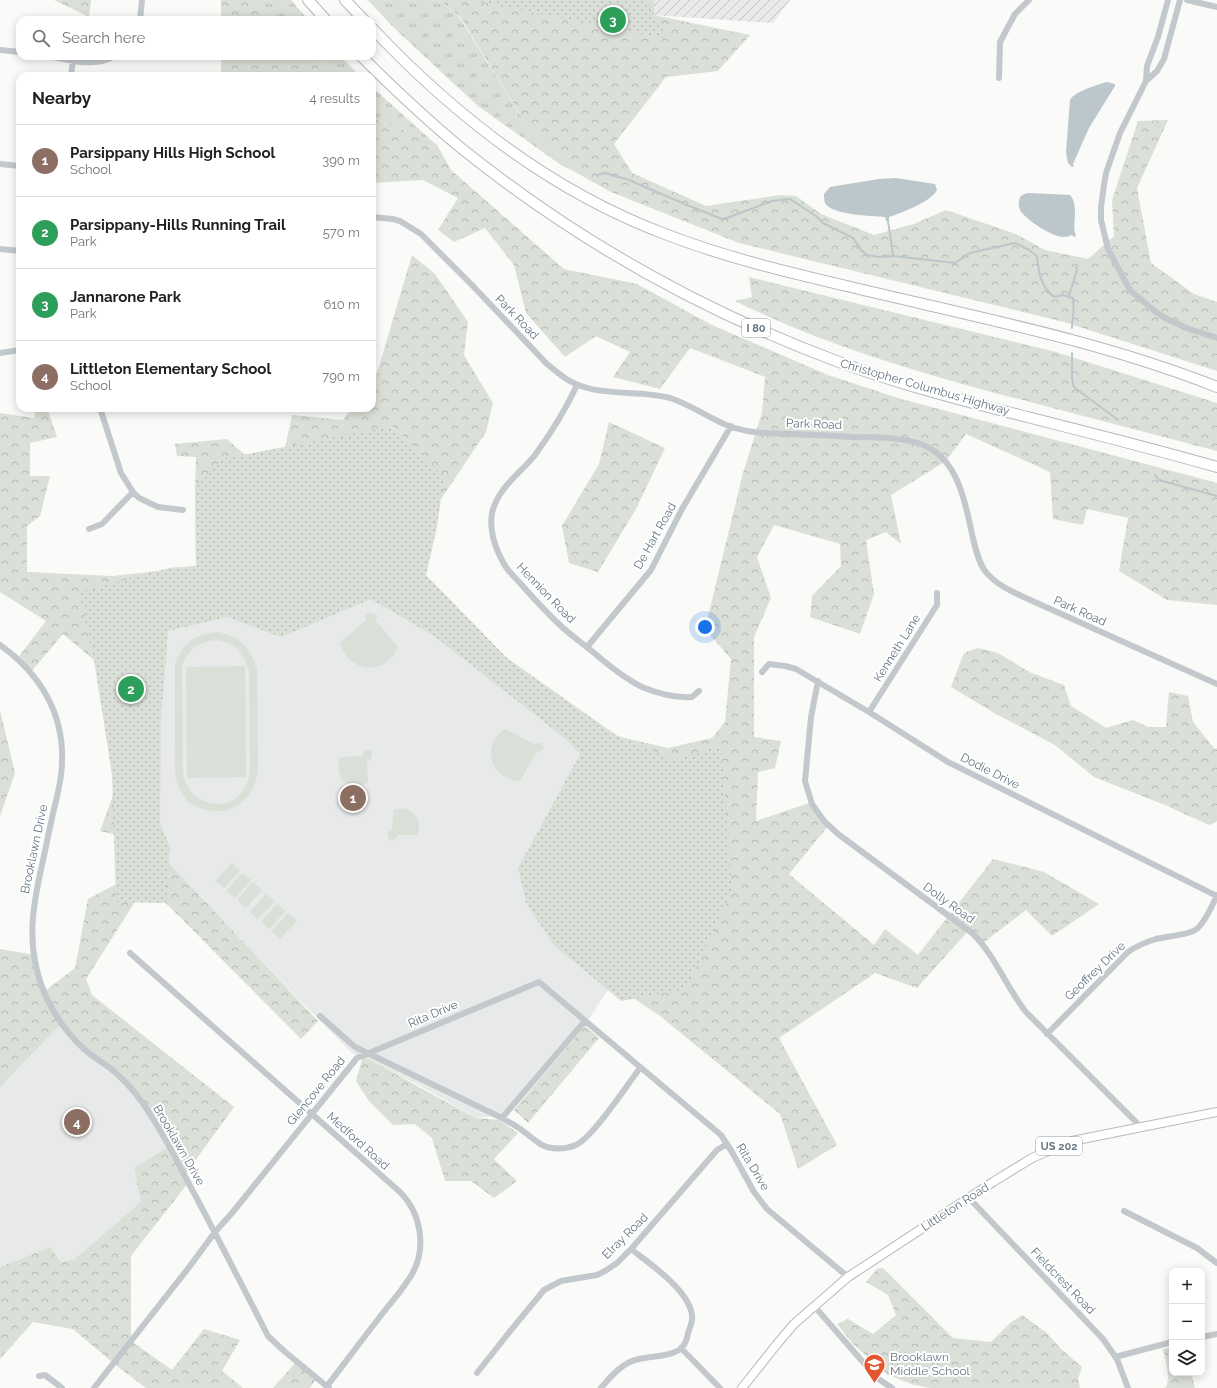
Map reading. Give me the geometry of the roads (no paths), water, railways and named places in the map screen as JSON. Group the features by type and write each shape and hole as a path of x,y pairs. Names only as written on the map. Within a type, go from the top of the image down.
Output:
{"highway":[{"path":"308,0 322,16"},
{"path":"345,0 360,16"},
{"path":"376,32 447,99 509,149 585,197 664,234 734,258 779,270 1001,322 1105,350 1171,370 1217,387"},
{"name":"Christopher Columbus Highway","path":"364,60 459,146 514,188 568,226 622,259 728,316 840,363 926,390 1217,467"}],"main road":[{"name":"Littleton Road","path":"742,1388 794,1324 848,1277 1032,1158 1072,1141 1217,1112"}],"street":[{"path":"140,16 142,0"},
{"path":"999,78 1000,42 1015,14 1029,0"},
{"path":"1146,82 1147,66 1158,37 1168,0"},
{"path":"1180,0 1164,59 1157,71 1146,82 1120,132 1106,173 1101,207 1104,234 1113,260 1126,283 1137,296 1157,314 1190,329 1217,338"},
{"path":"1186,0 1217,7"},
{"path":"0,50 16,52"},
{"path":"72,72 73,60 96,62 106,60"},
{"path":"0,164 16,166"},
{"name":"Park Road","path":"376,217 400,221 421,234 466,278 546,363 577,385 589,389 650,394 669,398 684,403 731,426 761,433 891,439 920,444 930,448 948,464 954,474 965,501 975,547 980,561 988,575 998,583 1028,599 1217,684"},
{"path":"0,249 16,251"},
{"path":"0,353 16,351"},
{"name":"Hennion Road","path":"577,385 568,405 534,455 499,495 495,504 491,523 492,534 497,550 507,569 541,607 563,628 626,678 657,693 671,696 692,697 699,691"},
{"path":"101,412 121,473 133,492 139,498 158,507 183,510"},
{"name":"De Hart Road","path":"587,647 652,570 682,509 731,426"},
{"path":"89,529 102,524 133,492"},
{"name":"Kenneth Lane","path":"869,712 937,605 937,593"},
{"name":"Brooklawn Drive","path":"0,645 23,663 40,684 48,698 60,730 62,762 60,781 37,889 32,930 34,960 43,990 61,1024 85,1050 116,1073 155,1121 215,1232 268,1336 328,1387"},
{"name":"Dodie Drive","path":"762,672 769,664 796,669 869,712 948,762 1217,896"},
{"name":"Dolly Road","path":"818,681 811,717 805,781 812,804 824,821 838,834 972,933 986,950 1017,1002 1140,1127"},
{"name":"Geoffrey Drive","path":"1047,1034 1128,952 1136,946 1158,938 1191,932 1197,929 1204,920 1217,896"},
{"name":"Medford Road","path":"130,953 411,1204 420,1232 419,1255 415,1268 408,1280 328,1387"},
{"name":"Rita Drive","path":"368,1054 539,982 721,1135 754,1192 767,1209 848,1277"},
{"path":"320,1016 355,1048 502,1118 522,1130 538,1143 551,1148 575,1146 584,1140 640,1068"},
{"path":"502,1118 585,1021"},
{"name":"Glencove Road","path":"94,1388 215,1232 311,1114 357,1058 368,1054"},
{"name":"Elray Road","path":"477,1373 515,1324 544,1290 561,1281 597,1275 617,1263 631,1249 717,1150 727,1144"},
{"name":"Fieldcrest Road","path":"969,1198 1103,1339 1115,1357 1128,1388"},
{"path":"1124,1211 1197,1248 1217,1263"},
{"path":"601,1388 615,1372 634,1360 668,1355 677,1352 688,1337 692,1319 690,1305 686,1297 663,1275 631,1249"},
{"path":"815,1307 877,1378 892,1388"},
{"path":"1205,1336 1217,1334"},
{"path":"1115,1357 1169,1343"},
{"path":"681,1348 720,1388"},
{"path":"39,1376 45,1375 62,1388"}],"waterway":[{"path":"597,175 605,173 629,180 722,219 772,201 790,199 816,216 823,223 853,238 861,250 867,255 879,257 893,256 955,263 970,253 1015,243 1037,256 1041,279 1049,293 1054,297 1063,295 1073,298 1074,309 1072,328"},
{"path":"888,221 893,255"},
{"path":"1069,296 1077,270 1076,267"},
{"path":"1072,353 1072,379 1074,387 1118,420"},
{"path":"1155,475 1159,480 1217,496"}],"place":[{"name":"Jannarone Park","path":"613,20"},
{"name":"Parsippany-Hills Running Trail","path":"131,689"},
{"name":"Parsippany Hills High School","path":"353,798"},
{"name":"Littleton Elementary School","path":"77,1122"},
{"name":"Brooklawn Middle School","path":"875,1384"}]}
